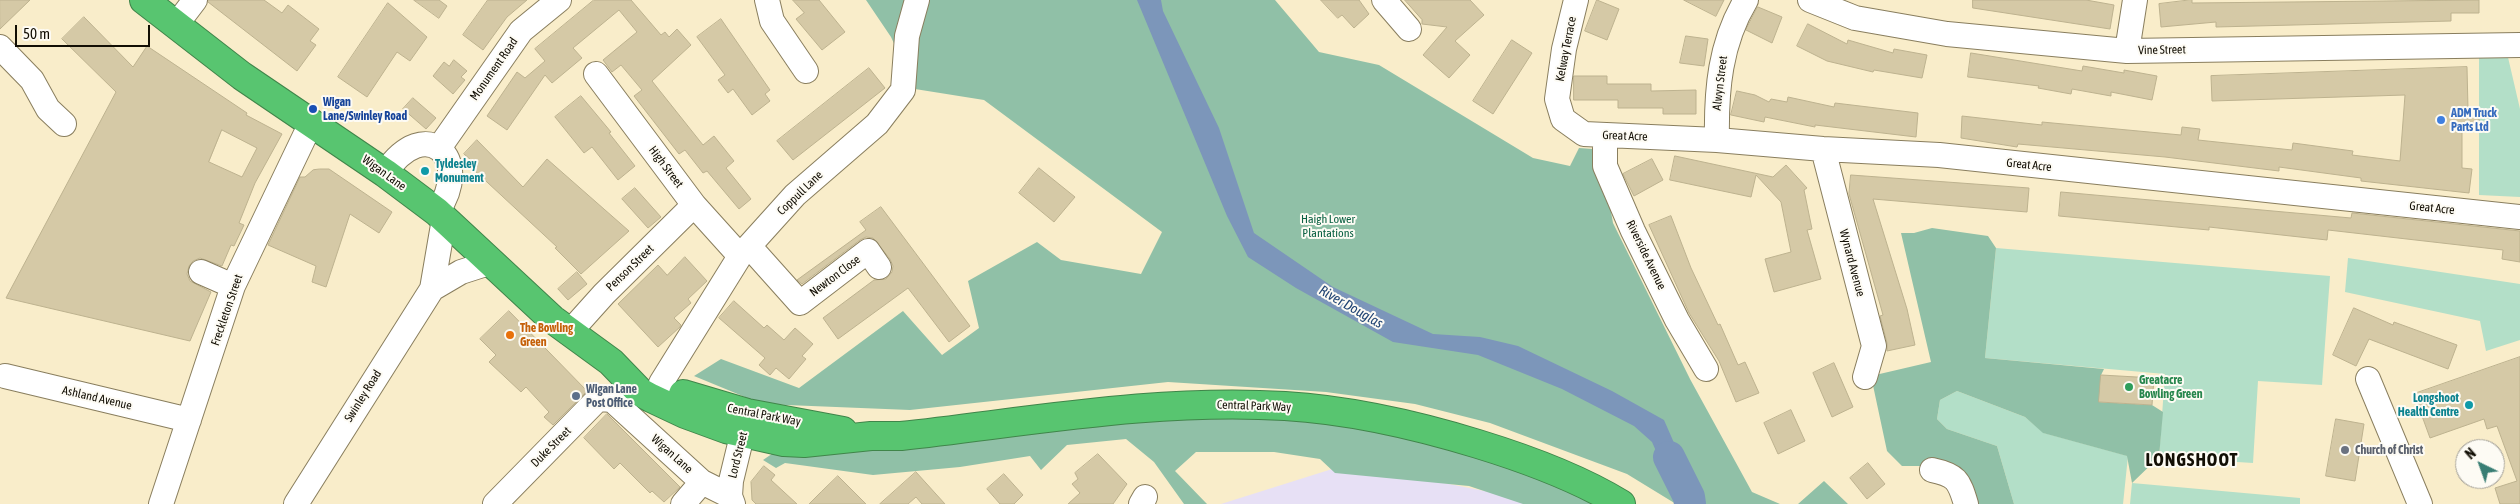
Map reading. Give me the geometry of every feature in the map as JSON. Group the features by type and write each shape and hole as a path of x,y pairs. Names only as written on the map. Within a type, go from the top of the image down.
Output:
{"highway":[{"name":"Wigan Lane","path":"144,0 242,76 385,173 440,215 569,333 611,362 640,392 685,414 745,423"},
{"name":"Wigan Lane","path":"611,362 641,372 661,383"},
{"name":"Central Park Way","path":"661,383 745,423 872,436 901,436 1132,409 1201,405 1286,406 1381,419 1450,436 1507,453 1572,478 1621,504"}],"street":[{"path":"176,25 195,0"},
{"name":"Monument Road","path":"439,148 521,31 559,0"},
{"path":"767,0 772,22 794,64"},
{"name":"Coppull Lane","path":"661,383 744,251 795,194 877,124 903,90 907,36 917,0"},
{"path":"1384,0 1408,29"},
{"name":"Kelway Terrace","path":"1557,98 1564,49 1576,0"},
{"name":"Alwyn Street","path":"1717,140 1716,98 1723,54 1739,12 1746,0"},
{"name":"Vine Street","path":"1810,0 1855,18 1947,34 2127,51 2520,45"},
{"path":"2127,51 2135,0"},
{"path":"0,47 32,80 48,109 64,124"},
{"name":"High Street","path":"596,74 694,205 744,251"},
{"name":"Great Acre","path":"1557,98 1563,119 1584,134 1717,140 1823,149 1939,155 2520,217"},
{"name":"Freckleton Street","path":"161,504 233,286 311,123"},
{"name":"Riverside Avenue","path":"1604,135 1605,166 1633,231 1677,320 1706,369"},
{"path":"385,173 398,155 409,147 432,145 439,148 448,158 450,168 440,215"},
{"name":"Wynard Avenue","path":"1823,149 1874,346 1865,376"},
{"name":"Penson Street","path":"569,333 604,294 694,205"},
{"name":"Swinley Road","path":"296,504 432,289 440,215"},
{"name":"Newton Close","path":"744,251 800,302 868,251 879,267"},
{"name":"Swinley Road","path":"432,289 461,272 492,262"},
{"path":"202,272 233,286"},
{"name":"Ashland Avenue","path":"5,376 189,420"},
{"path":"2368,379 2420,504"},
{"name":"Duke Street","path":"495,504 595,402 600,399 612,400"},
{"name":"Wigan Lane","path":"612,400 702,482 731,500"},
{"name":"Lord Street","path":"731,500 731,481 745,423"},
{"path":"1932,470 1950,474 1961,485 1966,504"},
{"path":"683,504 702,482"}],"shaded area":[{"path":"1348,464 1535,501 1541,504 1221,504"}],"green space":[{"name":"Haigh Lower Plantations","path":"866,0 1275,0 1319,52 1379,65 1533,158 1570,166 1579,148 1593,149 1601,156 1613,223 1690,379 1752,492 1780,504 1676,504 1627,474 1490,423 1415,404 1326,392 1168,382 910,410 762,404 694,376 721,359 799,388 903,311 942,355 979,328 968,281 1037,242 1061,260 1141,274 1162,232 984,100 915,89 891,37"},
{"path":"2507,53 2520,109 2520,197 2479,195 2479,55"},
{"path":"1932,228 1988,236 1996,248 1985,358 2104,369 2101,375 2099,402 2152,405 2163,412 2159,457 2132,483 2127,456 2043,433 2025,417 1957,391 1940,400 1937,419 1947,429 1997,446 2014,504 1975,504 1968,476 1950,466 1902,466 1887,451 1871,376 1931,362 1901,233 1914,233"},
{"path":"1996,248 2330,276 2322,385 2258,381 2253,463 2159,457 2165,374 1985,358"},
{"path":"2348,258 2520,284 2520,340 2486,351 2480,321 2345,292"},
{"path":"1957,391 2025,417 2044,433 2128,456 2123,504 2014,504 1997,446 1947,429 1937,419 1940,400"},
{"path":"1213,415 1293,420 1364,428 1504,462 1606,504 1523,504 1469,486 1335,473 1320,459 1274,452 1196,452 1175,471 1207,504 1184,504 1154,462 1126,439 1067,445 1041,470 1030,456 960,467 873,475 785,463 776,468 763,460 779,449 1056,425"},
{"path":"1824,481 1848,504 1798,504"},
{"path":"2132,483 2300,498 2300,504 2130,504"}],"water":[{"name":"River Douglas","path":"1137,0 1161,0 1163,11 1219,128 1254,233 1333,287 1433,334 1480,337 1518,346 1612,391 1664,420 1696,493 1677,499 1652,442 1634,426 1562,389 1478,355 1393,342 1296,288 1248,257 1227,216"}],"building":[{"path":"0,0 30,0 0,29"},
{"path":"208,0 264,0 282,13 288,5 319,29 310,41 316,45 297,71 208,2"},
{"path":"414,0 439,0 447,6 439,18"},
{"path":"488,0 527,0 507,17 483,50 463,35"},
{"path":"594,0 631,0 661,35 665,32 669,37 677,29 691,45 652,81 703,145 714,136 734,161 726,168 751,199 739,209 707,171 703,173 685,150 679,154 634,96 642,90 621,65 612,72 603,60 637,32 619,10 573,48 582,58 552,83 545,75 507,130 487,116 517,72 525,78 545,61 535,49"},
{"path":"793,0 819,0 845,32 822,50 796,19 804,13"},
{"path":"1321,0 1359,0 1369,14 1354,28 1342,15 1338,18"},
{"path":"1405,0 1470,0 1484,15 1455,41 1470,55 1449,78 1423,55 1447,27 1422,24 1422,20"},
{"path":"1597,0 1619,9 1607,40 1585,31"},
{"path":"1684,0 1724,0 1716,16"},
{"path":"1973,0 2086,0 2114,5 2110,29 1973,8"},
{"path":"2192,0 2192,3 2479,0 2479,13 2451,13 2451,21 2216,27 2216,22 2161,27 2159,4"},
{"path":"388,3 427,37 410,61 397,52 367,97 338,77"},
{"path":"1758,7 1782,17 1772,43 1746,30"},
{"path":"84,17 133,67 147,46 247,113 246,115 282,134 255,183 239,223 244,225 234,246 231,245 222,266 200,258 193,261 189,266 187,274 190,281 211,292 190,341 6,298 116,92 62,39","holes":["222,130 257,148 242,177 209,162"]},
{"path":"721,19 770,90 765,94 770,101 752,115 733,89 728,93 718,80 725,75 697,37"},
{"path":"1808,24 1847,44 1848,40 1893,53 1894,49 1927,55 1922,78 1874,70 1873,72 1827,61 1797,46"},
{"path":"1686,36 1708,39 1704,66 1680,63"},
{"path":"1512,40 1532,53 1493,114 1473,101"},
{"path":"1971,53 2082,71 2083,66 2124,73 2124,70 2157,76 2152,100 2111,92 2111,96 2072,89 2071,94 2038,88 2039,86 1968,77"},
{"path":"454,60 467,71 461,77 465,80 453,94 433,76 444,62 449,66"},
{"path":"2467,67 2468,109 2479,108 2479,129 2462,129 2462,168 2472,169 2469,193 2361,181 2361,178 2279,167 2279,171 2165,157 2018,144 2017,147 1961,138 1962,116 2042,125 2042,122 2181,135 2182,127 2200,129 2198,140 2292,150 2293,143 2353,151 2352,155 2400,161 2405,95 2212,101 2211,76"},
{"path":"869,68 885,88 793,160 777,141"},
{"path":"1574,76 1607,76 1607,84 1651,84 1651,91 1696,90 1696,114 1663,114 1663,108 1618,108 1618,100 1574,100"},
{"path":"1737,91 1755,95 1769,102 1771,99 1787,102 1788,97 1834,107 1835,103 1918,113 1916,137 1815,125 1815,127 1765,117 1764,122 1731,115"},
{"path":"581,96 611,132 609,133 635,166 618,180 592,147 584,153 555,117"},
{"path":"413,98 436,118 426,129 403,109"},
{"path":"477,140 523,187 547,159 629,231 581,274 555,248 557,247 474,170 478,166 464,154"},
{"path":"1675,156 1773,177 1786,165 1807,188 1804,190 1812,229 1807,230 1821,279 1774,292 1765,259 1791,252 1781,202 1756,175 1751,197 1670,180"},
{"path":"1652,159 1663,180 1634,196 1623,174"},
{"path":"1039,168 1075,197 1054,222 1019,193"},
{"path":"329,169 392,212 379,233 350,214 326,287 312,282 316,266 268,245 300,177 305,177 313,170"},
{"path":"1851,175 2029,188 2027,212 1873,199 1907,309 1915,345 1887,351 1887,343 1880,316 1883,315 1849,194"},
{"path":"635,188 661,217 648,228 622,199"},
{"path":"2061,192 2351,218 2352,213 2520,231 2520,262 2502,259 2503,250 2328,230 2327,240 2209,227 2209,230 2059,216"},
{"path":"881,207 970,326 949,342 908,288 838,339 823,318 874,280 886,279 892,272 893,266 890,259 873,238 866,237 860,240 802,284 797,280 866,230 860,222"},
{"path":"1671,216 1691,268 1718,325 1720,324 1738,365 1745,362 1759,393 1736,402 1719,361 1689,313 1649,225"},
{"path":"685,257 707,281 688,299 691,303 674,318 681,325 680,327 658,347 618,304 658,265 667,275"},
{"path":"577,272 587,284 568,300 558,289"},
{"path":"734,301 764,328 767,325 784,340 795,328 813,344 802,356 806,359 789,379 776,368 770,375 759,365 765,358 719,318"},
{"path":"2354,308 2393,325 2394,322 2457,345 2448,369 2369,339 2356,366 2333,355"},
{"path":"509,311 587,391 553,425 544,417 549,412 526,387 521,392 489,362 496,355 480,339"},
{"name":"Longshoot Health Centre","path":"2520,357 2520,504 2500,504 2495,489 2505,489 2505,485 2517,481 2505,448 2505,439 2502,439 2497,426 2487,429 2484,419 2430,438 2414,394"},
{"path":"1834,363 1853,407 1832,417 1813,373"},
{"path":"2101,375 2154,378 2152,405 2099,402"},
{"path":"1791,410 1805,441 1778,454 1764,423"},
{"path":"607,414 680,487 664,502 652,491 650,493 620,463 614,469 584,438"},
{"name":"Church of Christ","path":"2336,419 2364,424 2355,481 2326,476"},
{"path":"1098,454 1127,484 1113,504 1068,504 1080,493 1072,484 1078,479 1075,473"},
{"path":"1868,463 1885,484 1867,499 1850,478"},
{"path":"764,466 775,475 771,480 797,504 756,504 752,500 751,482"},
{"path":"916,472 945,504 922,504 916,497 908,504 880,504"},
{"path":"1004,474 1023,495 1014,504 1000,504 987,489"},
{"path":"838,476 866,504 809,504 821,492"}],"waterway":[{"name":"River Douglas","path":"1669,457 1689,497 1690,504"}],"place":[{"name":"Wigan Lane/Swinley Road","path":"313,109"},
{"name":"ADM Truck Parts Ltd","path":"2441,120"},
{"name":"Tyldesley Monument","path":"425,171"},
{"name":"The Bowling Green","path":"510,335"},
{"name":"Greatacre Bowling Green","path":"2129,387"},
{"name":"Wigan Lane Post Office","path":"576,396"},
{"name":"Longshoot Health Centre","path":"2469,405"},
{"name":"Church of Christ","path":"2345,450"}],"district":[{"name":"LONGSHOOT","path":"2192,460"}]}
